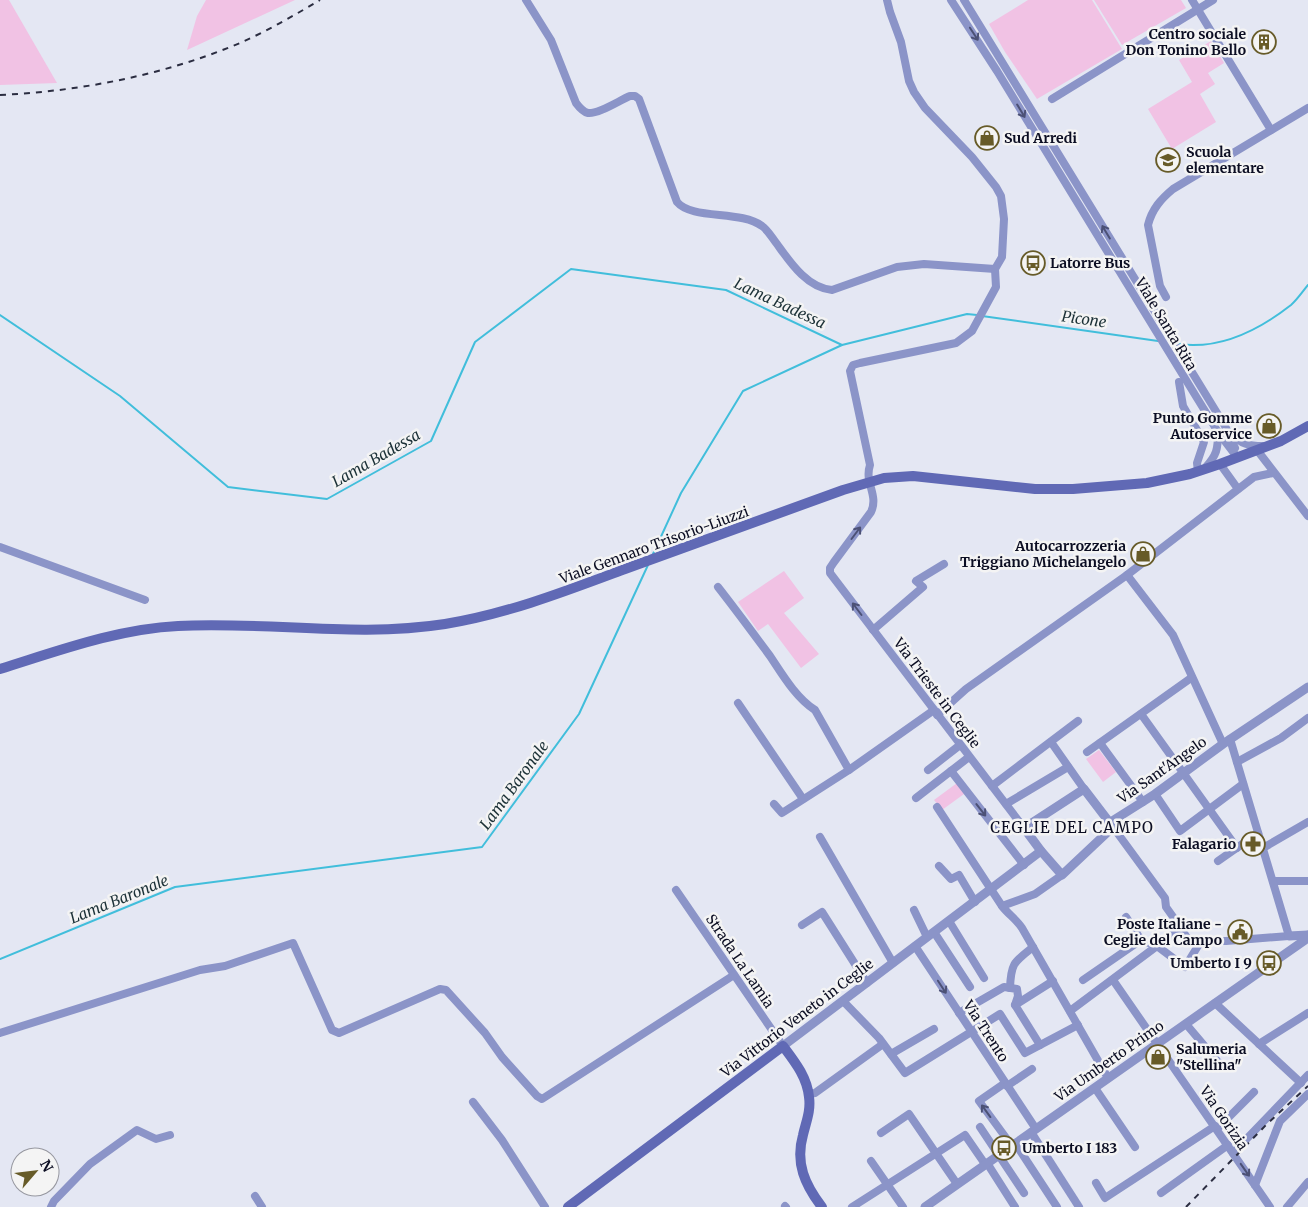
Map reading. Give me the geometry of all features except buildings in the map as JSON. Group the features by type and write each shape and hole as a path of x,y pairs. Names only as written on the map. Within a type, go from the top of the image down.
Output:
{"main road":[{"name":"Viale Gennaro Trisorio-Liuzzi","path":"0,669 110,636 175,626 227,625 359,630 444,624 518,607 556,595 884,478 913,476 1036,489 1073,489 1147,483 1220,464 1293,436 1308,426"},
{"path":"784,1046 800,1070 809,1094 808,1117 801,1145 800,1164 806,1183 822,1207"},
{"name":"Via Vittorio Veneto in Ceglie","path":"568,1207 784,1046"}],"street":[{"path":"526,0 551,40 576,103 582,110 596,112 630,96 635,96 639,99 677,202 681,206 702,212 738,218 762,226 799,272 823,289 832,290 897,267 924,264 995,269"},
{"path":"869,482 867,474 870,465 850,371 853,366 956,343 972,331 996,287 995,269 1002,257 1004,219 1001,196 996,187 972,157 925,108 914,92 909,81 901,42 887,0"},
{"name":"Viale Santa Rita","path":"951,0 997,70 1218,432 1238,457"},
{"name":"Viale Santa Rita","path":"964,0 1225,426"},
{"path":"1192,0 1271,130"},
{"path":"1052,99 1213,0"},
{"path":"997,70 1004,66"},
{"path":"1166,297 1160,286 1148,225 1153,211 1173,189 1308,108"},
{"path":"1179,382 1183,406 1204,442 1197,463 1201,470 1214,458 1217,452 1218,432"},
{"path":"1199,401 1206,396"},
{"path":"1225,426 1239,442 1246,445 1268,446"},
{"path":"1225,426 1238,457"},
{"path":"1257,450 1308,516"},
{"path":"1220,464 1238,490"},
{"path":"774,804 782,813 849,770 935,712 1127,575 1254,477 1273,473"},
{"name":"Via Trieste in Ceglie","path":"869,482 875,505 830,568 830,573 1024,828"},
{"path":"0,547 145,600"},
{"path":"873,630 922,587 916,581 944,564"},
{"path":"1127,575 1173,635 1191,678 1237,762 1289,936"},
{"path":"718,587 782,674 808,705 815,710 849,770"},
{"path":"1086,752 1191,678"},
{"name":"Via Sant'Angelo","path":"1062,875 1111,825 1226,742 1308,687"},
{"path":"738,702 803,800"},
{"path":"1141,714 1237,848"},
{"path":"1237,762 1281,738 1308,718"},
{"path":"992,786 1078,721"},
{"path":"1051,742 1165,898 1166,907 1189,941 1289,936 1307,938"},
{"path":"1100,743 1142,802"},
{"path":"928,770 960,745"},
{"path":"916,798 969,757"},
{"path":"1006,804 1068,767"},
{"path":"951,771 1024,864"},
{"path":"1155,794 1180,830 1243,784"},
{"path":"1002,906 1036,894 1062,875 1024,828 1084,789"},
{"path":"937,807 1002,906 1016,919 1108,1078"},
{"path":"1263,848 1308,822"},
{"path":"1218,861 1258,833"},
{"path":"820,837 893,963"},
{"name":"Via Vittorio Veneto in Ceglie","path":"784,1046 1041,851"},
{"path":"940,866 951,879 959,875 974,902"},
{"path":"1273,881 1308,881"},
{"name":"Strada La Lamia","path":"676,890 784,1046"},
{"path":"914,910 970,987"},
{"path":"802,925 822,912 867,983"},
{"path":"1126,917 1140,940 1158,946 1185,967 1201,941"},
{"path":"949,921 984,978"},
{"path":"1070,1012 1181,928"},
{"name":"Via Umberto Primo","path":"925,1207 1307,938"},
{"path":"1084,980 1140,940"},
{"path":"0,1033 200,970 225,966 293,943 332,1030 338,1033 440,989 446,990 485,1033 502,1056 537,1096 542,1099 734,976"},
{"name":"Via Trento","path":"915,946 1006,1085 1079,1207"},
{"path":"1010,988 1012,966 1033,947"},
{"name":"Via Gorizia","path":"1113,980 1270,1207"},
{"path":"1014,1005 1053,981"},
{"path":"959,1013 1002,988 1017,988 1018,996 1014,1005"},
{"path":"843,1001 884,1044 905,1073 1000,1014 1025,1053 1078,1025"},
{"path":"1215,1003 1301,1083"},
{"path":"1014,1005 1040,1045"},
{"path":"1259,1044 1308,1013"},
{"path":"1186,1024 1219,1063"},
{"path":"890,1054 934,1029"},
{"path":"809,1094 815,1093 884,1044"},
{"path":"1032,1069 979,1101 1014,1144 1057,1207"},
{"path":"1232,1153 1308,1075"},
{"path":"1095,1088 1134,1147"},
{"path":"1096,1183 1105,1198 1216,1128 1254,1092"},
{"path":"1256,1185 1280,1121 1308,1094"},
{"path":"473,1102 502,1140 545,1207"},
{"path":"881,1133 909,1114 957,1184"},
{"path":"980,1127 1024,1193"},
{"path":"51,1207 54,1201 90,1164 137,1130 156,1139 170,1135"},
{"path":"852,1207 965,1135 1015,1207"},
{"path":"1161,1193 1228,1145"},
{"path":"871,1161 903,1207"},
{"path":"1287,1207 1308,1182"},
{"path":"255,1196 262,1207"}],"shaded area":[{"path":"0,0 9,0 57,83 0,85"},
{"path":"206,0 295,0 187,50 197,16"},
{"path":"1028,0 1092,0 1122,49 1037,99 1005,52 989,24"},
{"path":"1094,0 1181,0 1186,8 1122,45"},
{"path":"1211,41 1224,63 1208,73 1215,84 1200,94 1216,122 1172,149 1148,109 1192,82 1179,60"},
{"path":"784,571 804,598 784,613 819,654 801,668 768,624 758,631 738,602"},
{"path":"1099,750 1116,772 1103,782 1086,759"},
{"path":"957,783 964,794 942,810 934,800"}],"waterway":[{"name":"Lama Badessa","path":"0,315 120,396 228,487 327,499 431,441 475,342 571,269 726,290 842,345"},
{"name":"Picone","path":"1178,344 1208,344 1223,341 1252,330 1291,305 1308,285"},
{"name":"Lama Baronale","path":"653,554 681,493 743,391 842,345 967,314 977,315"},
{"name":"Picone","path":"982,316 1158,341"},
{"name":"Lama Baronale","path":"0,959 175,887 482,847 579,714 648,565"}],"railway":[{"path":"0,95 61,90 122,80 182,64 240,43 281,23 320,0"},
{"path":"1186,1207 1267,1124 1308,1086"}],"place":[{"name":"Centro sociale Don Tonino Bello","path":"1264,42"},
{"name":"Sud Arredi","path":"987,138"},
{"name":"Scuola elementare","path":"1168,160"},
{"name":"Latorre Bus","path":"1033,263"},
{"name":"Punto Gomme Autoservice","path":"1269,426"},
{"name":"Autocarrozzeria Triggiano Michelangelo","path":"1143,554"},
{"name":"Falagario","path":"1253,844"},
{"name":"Poste Italiane - Ceglie del Campo","path":"1240,932"},
{"name":"Umberto I 9","path":"1269,963"},
{"name":"Salumeria \"Stellina\"","path":"1158,1057"},
{"name":"Umberto I 183","path":"1004,1148"}],"district":[{"name":"CEGLIE DEL CAMPO","path":"1072,827"}]}
